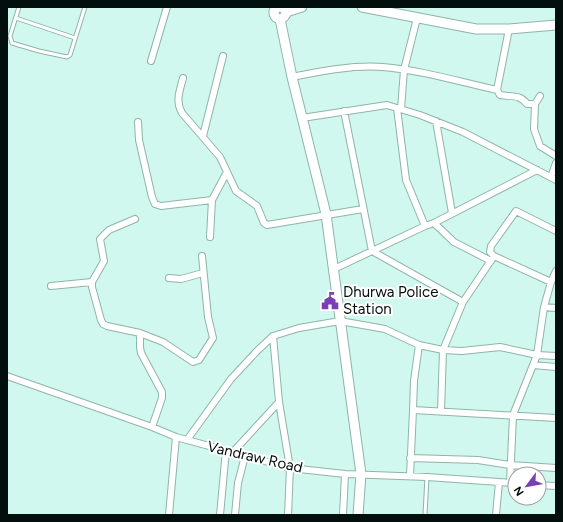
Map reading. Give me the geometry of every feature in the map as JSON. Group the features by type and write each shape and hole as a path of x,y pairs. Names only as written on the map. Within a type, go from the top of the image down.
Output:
{"street":[{"path":"151,60 167,7"},
{"path":"302,7 278,10 292,77 326,214 361,474 358,515"},
{"path":"362,7 476,29 509,29 556,25"},
{"path":"417,18 404,70 399,108 406,180 425,226"},
{"path":"509,29 498,90 500,95 520,97 528,104 536,104"},
{"path":"203,136 223,56"},
{"path":"292,77 336,68 383,67 498,90"},
{"path":"183,78 177,102 179,108 220,157 236,191 257,206 262,221 266,224 363,209"},
{"path":"540,96 536,104 536,116 533,126 539,144 556,156"},
{"path":"302,118 387,105 420,114 463,132 554,178 556,163"},
{"path":"344,111 372,251 463,302"},
{"path":"436,121 452,213"},
{"path":"138,122 139,140 152,197 156,204 161,206 212,200"},
{"path":"334,270 434,223 537,170"},
{"path":"210,236 212,200 227,172"},
{"path":"493,259 490,252 491,246 516,211 556,231"},
{"path":"135,219 109,230 100,242 104,261 92,282 93,291 103,324 140,333 163,342 193,362 199,360 213,338 208,317 202,256"},
{"path":"434,223 454,242 551,282"},
{"path":"441,411 443,350 463,302 493,259"},
{"path":"510,465 513,415 537,355 544,307 551,282 556,271"},
{"path":"169,278 181,279 203,273"},
{"path":"51,286 92,282"},
{"path":"544,307 556,308"},
{"path":"187,440 230,379 257,351 273,336 299,328 340,321 385,329 419,346 443,350 462,351 500,347 537,355 556,356"},
{"path":"140,333 141,352 162,392 162,398 152,427"},
{"path":"273,336 279,402 290,468 288,515"},
{"path":"410,476 414,381 419,346"},
{"path":"533,365 556,367"},
{"name":"Vandraw Road","path":"7,376 152,427 176,437 290,468 345,474 410,476 507,483"},
{"path":"233,452 279,402"},
{"path":"412,410 556,418"},
{"path":"169,515 176,437"},
{"path":"220,515 226,450"},
{"path":"235,515 238,483 245,456"},
{"path":"410,458 478,460 510,465 556,468"},
{"path":"343,515 345,474"},
{"path":"496,515 499,482"}],"lane":[{"path":"19,7 10,40 15,44 67,57 70,55 85,7"},
{"path":"16,18 75,38"},
{"path":"425,515 427,477"}],"place":[{"name":"Dhurwa Police Station","path":"330,301"}]}
